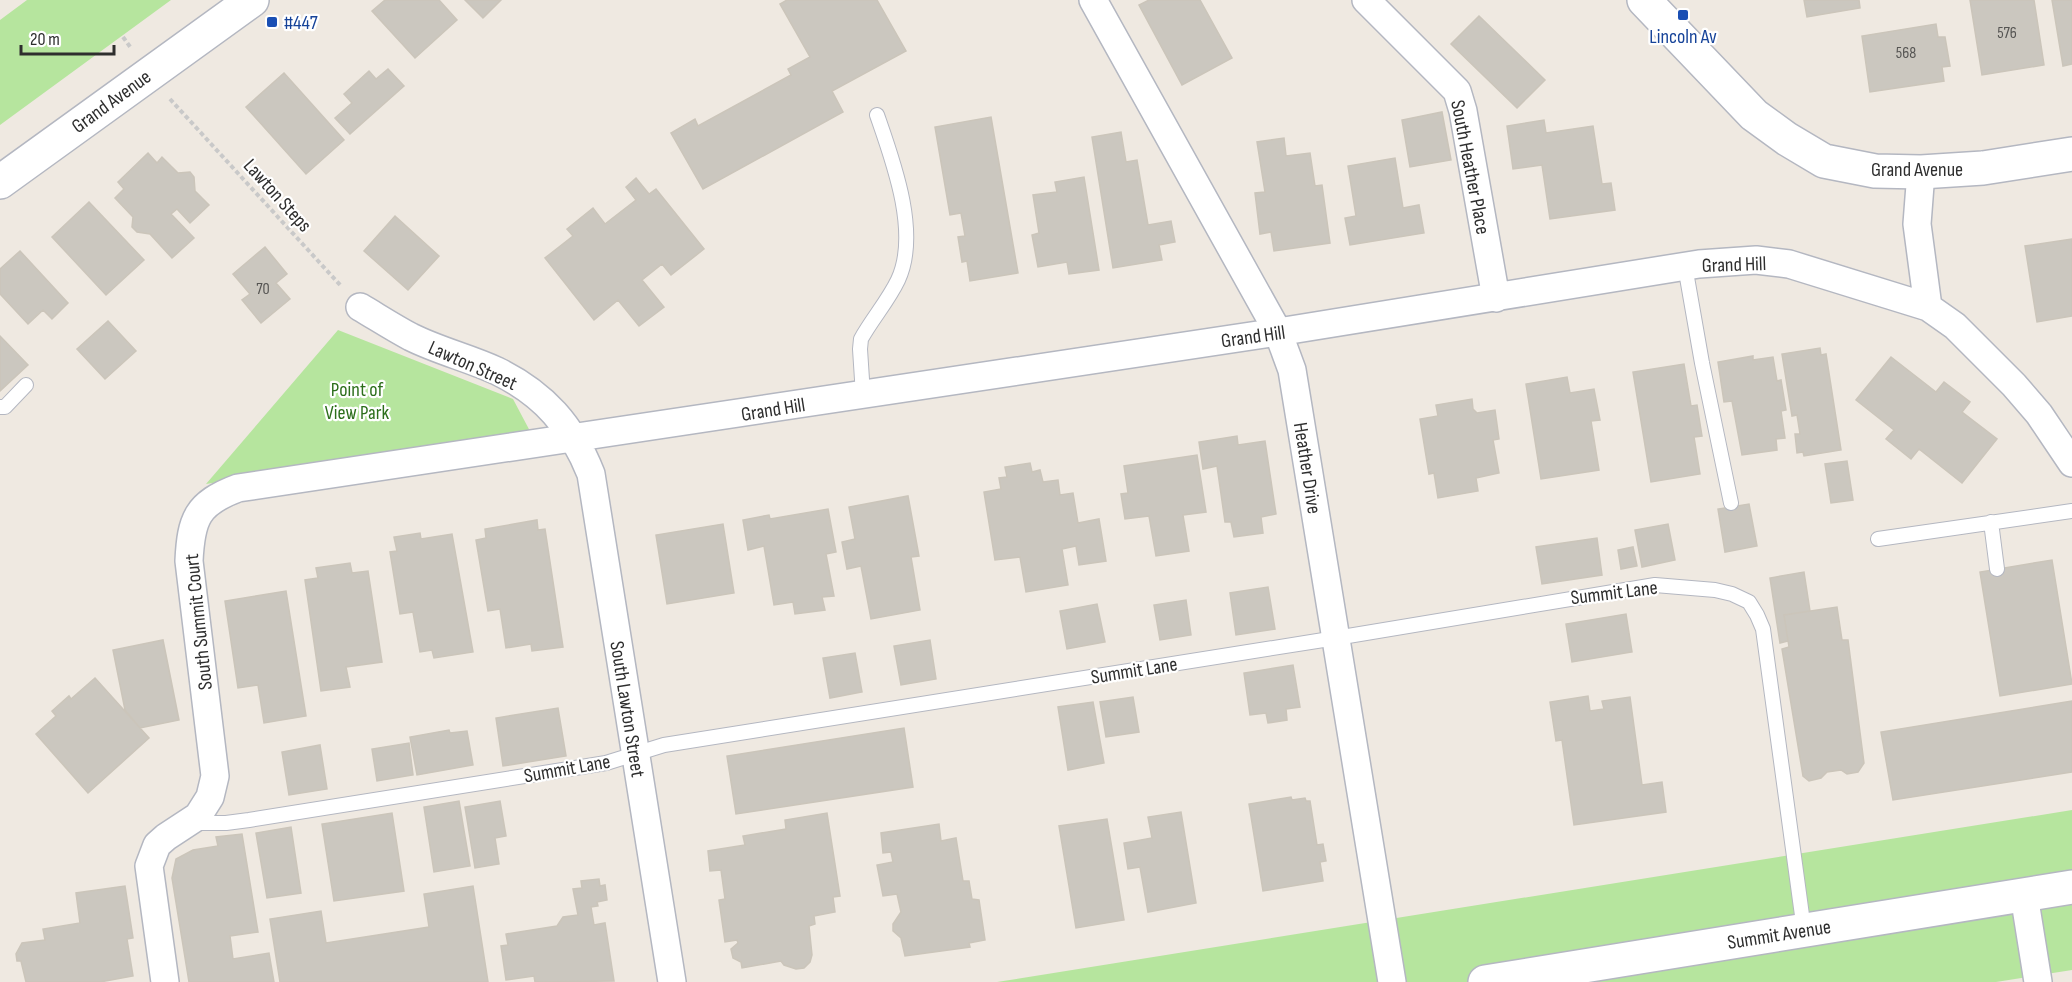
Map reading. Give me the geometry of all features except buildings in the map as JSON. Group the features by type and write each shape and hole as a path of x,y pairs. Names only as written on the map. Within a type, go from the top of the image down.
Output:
{"main road":[{"name":"Grand Avenue","path":"0,182 252,0"},
{"name":"Grand Avenue","path":"1644,0 1754,115 1787,139 1824,161 1875,171 1921,172 1983,168 2072,154"},
{"name":"Summit Avenue","path":"1485,982 2072,887"}],"street":[{"name":"Heather Drive","path":"1093,0 1278,332 1292,370 1392,982"},
{"name":"South Heather Place","path":"1366,0 1457,91 1463,111 1496,298"},
{"path":"1921,172 1917,224 1928,307"},
{"name":"Grand Hill","path":"573,439 1278,332 1685,266 1756,260 1789,264 1928,307 1955,326 2014,385 2069,452"},
{"name":"Lawton Street","path":"360,307 412,337 497,371 526,389 553,410 573,439"},
{"name":"South Lawton Street","path":"573,439 591,474 672,982"},
{"name":"South Summit Court","path":"165,982 149,866 157,845 198,816 210,797 215,776 189,561 190,534 197,515 207,503 238,488 573,439"},
{"path":"2024,895 2038,982"}],"lane":[{"path":"864,395 861,339 898,280 904,261 905,243 896,169 877,115"},
{"path":"1685,266 1731,504"},
{"path":"0,407 4,407 26,385"},
{"path":"1878,538 2072,511"},
{"path":"1990,522 1997,569"},
{"name":"Summit Lane","path":"189,824 249,820 606,763 676,743 1654,585 1715,590 1732,594 1749,602 1757,615 1763,629 1804,930"}],"path":[{"name":"Lawton Steps","path":"175,104 360,307"}],"green space":[{"path":"27,0 171,0 0,125 0,20"},
{"name":"Point of View Park","path":"338,330 513,399 531,433 206,484"},
{"path":"2072,810 2072,970 1996,982 997,982"}],"place":[{"name":"Lincoln Av","path":"1683,15"},
{"name":"#447","path":"272,22"}]}
